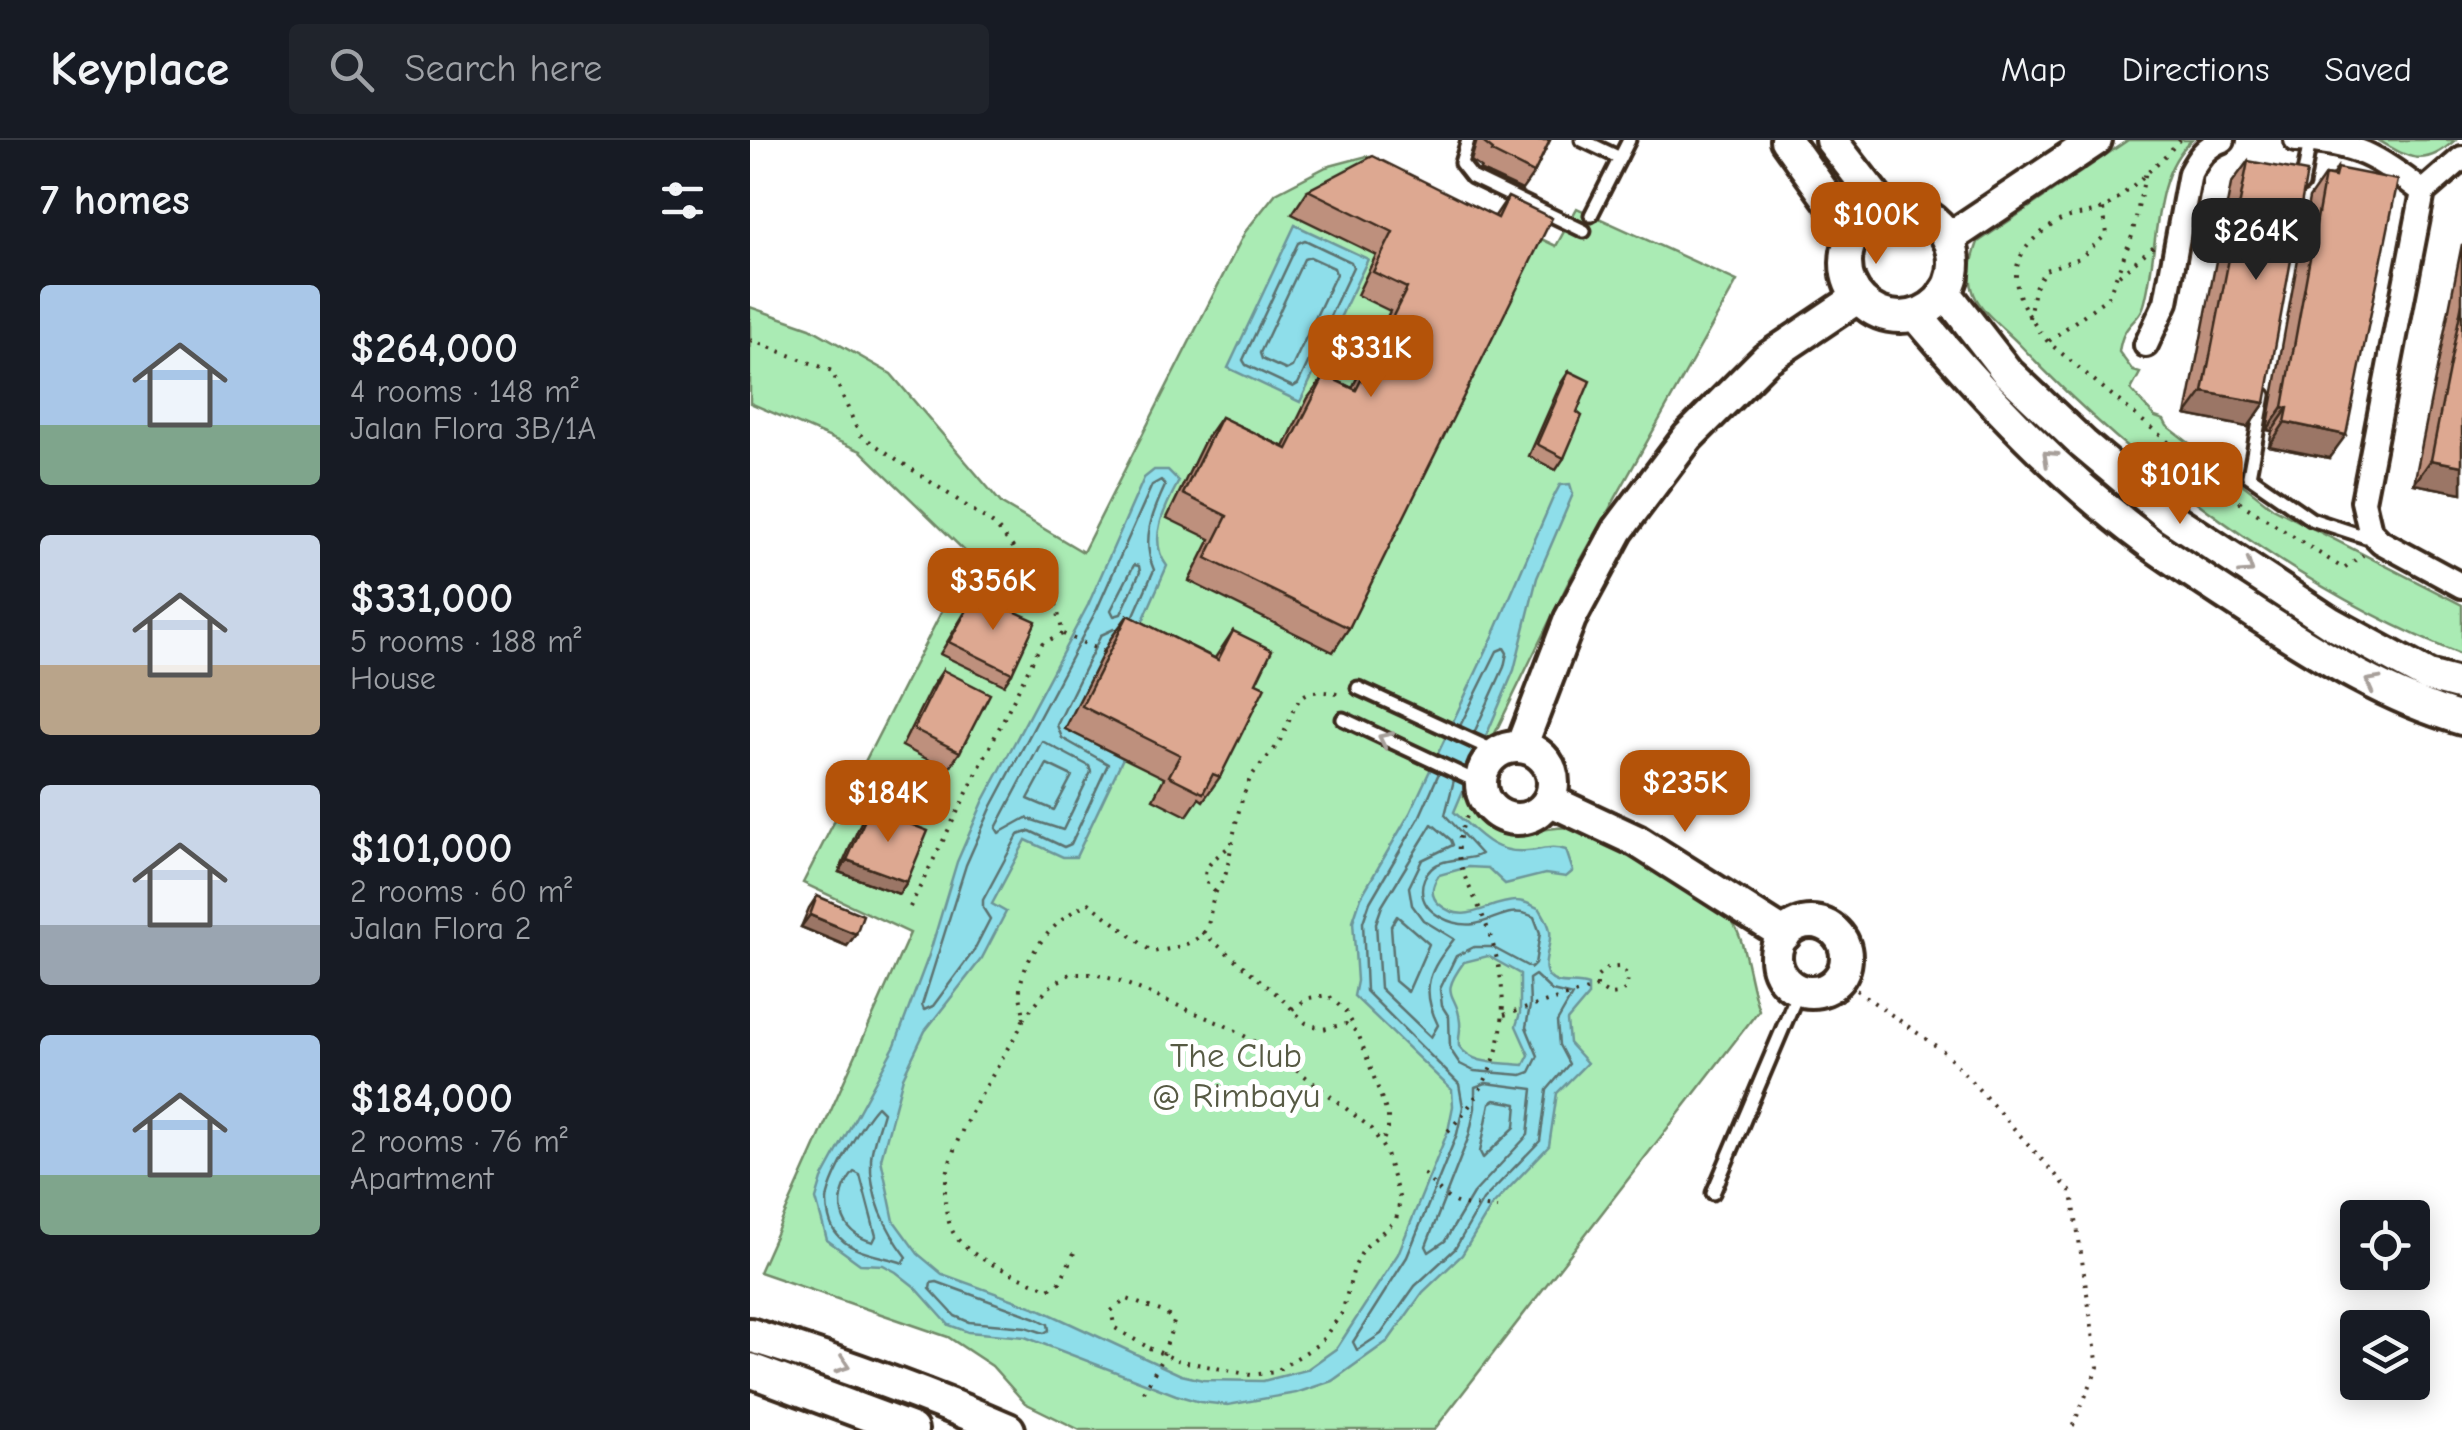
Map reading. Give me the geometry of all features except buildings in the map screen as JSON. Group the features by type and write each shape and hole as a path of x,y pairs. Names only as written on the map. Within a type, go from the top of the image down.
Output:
{"main road":[{"path":"750,1335 887,1380 1008,1430"},
{"path":"750,1370 911,1430"}],"street":[{"path":"1786,140 1854,235"},
{"path":"1831,140 1886,211"},
{"path":"1948,238 2096,140"},
{"path":"2146,345 2166,302 2190,173 2200,156 2223,140"},
{"path":"2296,140 2358,148 2384,161 2423,192"},
{"path":"2462,158 2423,192 2363,500 2370,531 2381,542 2462,586"},
{"path":"1904,209 1922,214 1948,238 1953,256 1946,292 1934,306 1917,316 1885,316 1870,309 1857,298 1848,282 1846,264 1854,235 1869,219 1886,211 1904,209"},
{"path":"1946,292 2006,372 2082,444 2170,517 2330,623 2428,676 2462,685"},
{"path":"1503,749 1542,756 1553,777 1549,800 1532,816 1520,820 1496,814 1476,794 1482,771 1503,749 1618,530 1688,437 1766,358 1857,298"},
{"path":"1917,316 1983,395 2150,543 2314,651 2416,706 2462,719"},
{"path":"1549,800 1637,841 1785,934"},
{"path":"1805,923 1828,927 1844,944 1846,956 1839,978 1820,991 1798,990 1777,966 1779,944 1785,934 1805,923"}],"lane":[{"path":"1468,140 1461,163 1472,177 1584,231"},
{"path":"1582,140 1620,158"},
{"path":"1592,215 1629,140"},
{"path":"2300,196 2310,140"},
{"path":"2266,383 2249,476 2311,519 2381,542"},
{"path":"1356,693 1503,749"},
{"path":"1342,720 1427,760 1476,794"},
{"path":"1713,1193 1798,990"}],"path":[{"path":"2180,140 2103,209 2061,220 2026,247 2014,272 2029,318 2048,342 2245,506 2344,569 2381,542"},
{"path":"2048,342 2108,297 2132,236 2146,171"},
{"path":"2029,318 2034,290 2045,270 2080,258 2107,234 2103,209"},
{"path":"2116,278 2180,224"},
{"path":"750,340 832,371 859,434 995,525 1055,600 1063,634"},
{"path":"908,911 1038,650 1052,636 1063,634 1104,652"},
{"path":"1023,1019 1020,989 1029,962 1071,910 1089,903 1152,952 1196,940 1206,927 1215,892 1227,871 1229,846 1251,778 1279,742 1294,707 1305,694 1318,689 1356,693"},
{"path":"1448,1131 1482,1089 1506,1014 1500,965 1459,854 1476,794"},
{"path":"1215,892 1207,885 1204,874 1210,861 1229,846"},
{"path":"1202,932 1314,1028 1346,1024 1358,1033"},
{"path":"1506,1014 1595,988 1604,994 1619,994 1627,988 1628,975 1620,968 1607,968 1598,977 1595,988"},
{"path":"1074,1252 1060,1282 1049,1288 970,1252 954,1234 944,1207 946,1178 956,1144 1023,1019 1049,987 1070,974 1094,974 1120,981 1232,1028 1282,1058 1372,1130 1381,1145 1400,1200 1396,1220 1364,1248 1342,1313 1320,1342 1275,1372 1251,1375 1177,1360 1149,1348 1115,1328 1110,1311 1126,1300 1166,1313 1174,1322 1162,1358 1145,1390"},
{"path":"1839,978 1946,1053 2072,1193 2098,1367 2071,1430"},
{"path":"1292,1009 1310,998 1328,995 1345,1011 1358,1033 1388,1116 1388,1129 1381,1145"},
{"path":"1426,1176 1451,1203 1494,1207"}],"green space":[{"path":"2128,140 2192,140 2178,155 2169,174 2144,305 2121,342 2119,352 2133,371 2140,373 2131,390 2155,417 2164,420 2273,508 2462,605 2462,655 2342,598 2225,523 2116,437 1977,301 1971,274 1978,242"},
{"path":"2378,140 2455,140 2435,154 2417,158"},
{"name":"The Club @ Rimbayu","path":"1367,156 1556,246 1577,208 1737,281 1569,581 1464,797 1496,828 1527,832 1572,828 1605,842 1705,900 1737,930 1759,1010 1434,1430 1080,1430 1025,1403 992,1366 948,1337 759,1272 910,933 803,883 970,556 861,451 750,403 750,307 810,328 891,374 1002,504 1083,552 1245,232 1276,193 1326,167"}],"water":[{"path":"1295,225 1368,259 1300,402 1228,368"},
{"path":"1154,470 1168,470 1179,481 1158,535 1167,566 1131,648 1066,729 1123,758 1076,857 1063,857 1026,840 992,904 1006,912 982,958 925,1031 903,1077 881,1159 894,1221 918,1254 942,1274 1039,1309 1181,1375 1203,1380 1263,1381 1306,1370 1337,1348 1398,1254 1448,1131 1452,1090 1354,996 1357,981 1353,921 1361,897 1410,813 1552,500 1560,485 1570,484 1573,494 1537,578 1514,670 1454,812 1495,846 1515,851 1566,850 1573,871 1566,877 1545,874 1505,884 1488,868 1468,867 1439,875 1433,890 1439,904 1459,914 1517,901 1540,909 1550,931 1545,967 1550,978 1588,986 1588,996 1567,1021 1569,1043 1587,1063 1557,1093 1549,1146 1491,1207 1462,1255 1423,1292 1388,1341 1332,1381 1296,1393 1228,1405 1176,1395 1025,1337 968,1332 949,1325 896,1272 883,1265 860,1264 827,1240 816,1199 822,1179 895,1045 929,955 957,862 983,802 1088,605 1144,478","holes":["1488,956 1520,974 1516,1026 1529,1055 1524,1065 1472,1057 1459,1046 1458,1012 1450,989 1456,974 1464,962"]}]}
